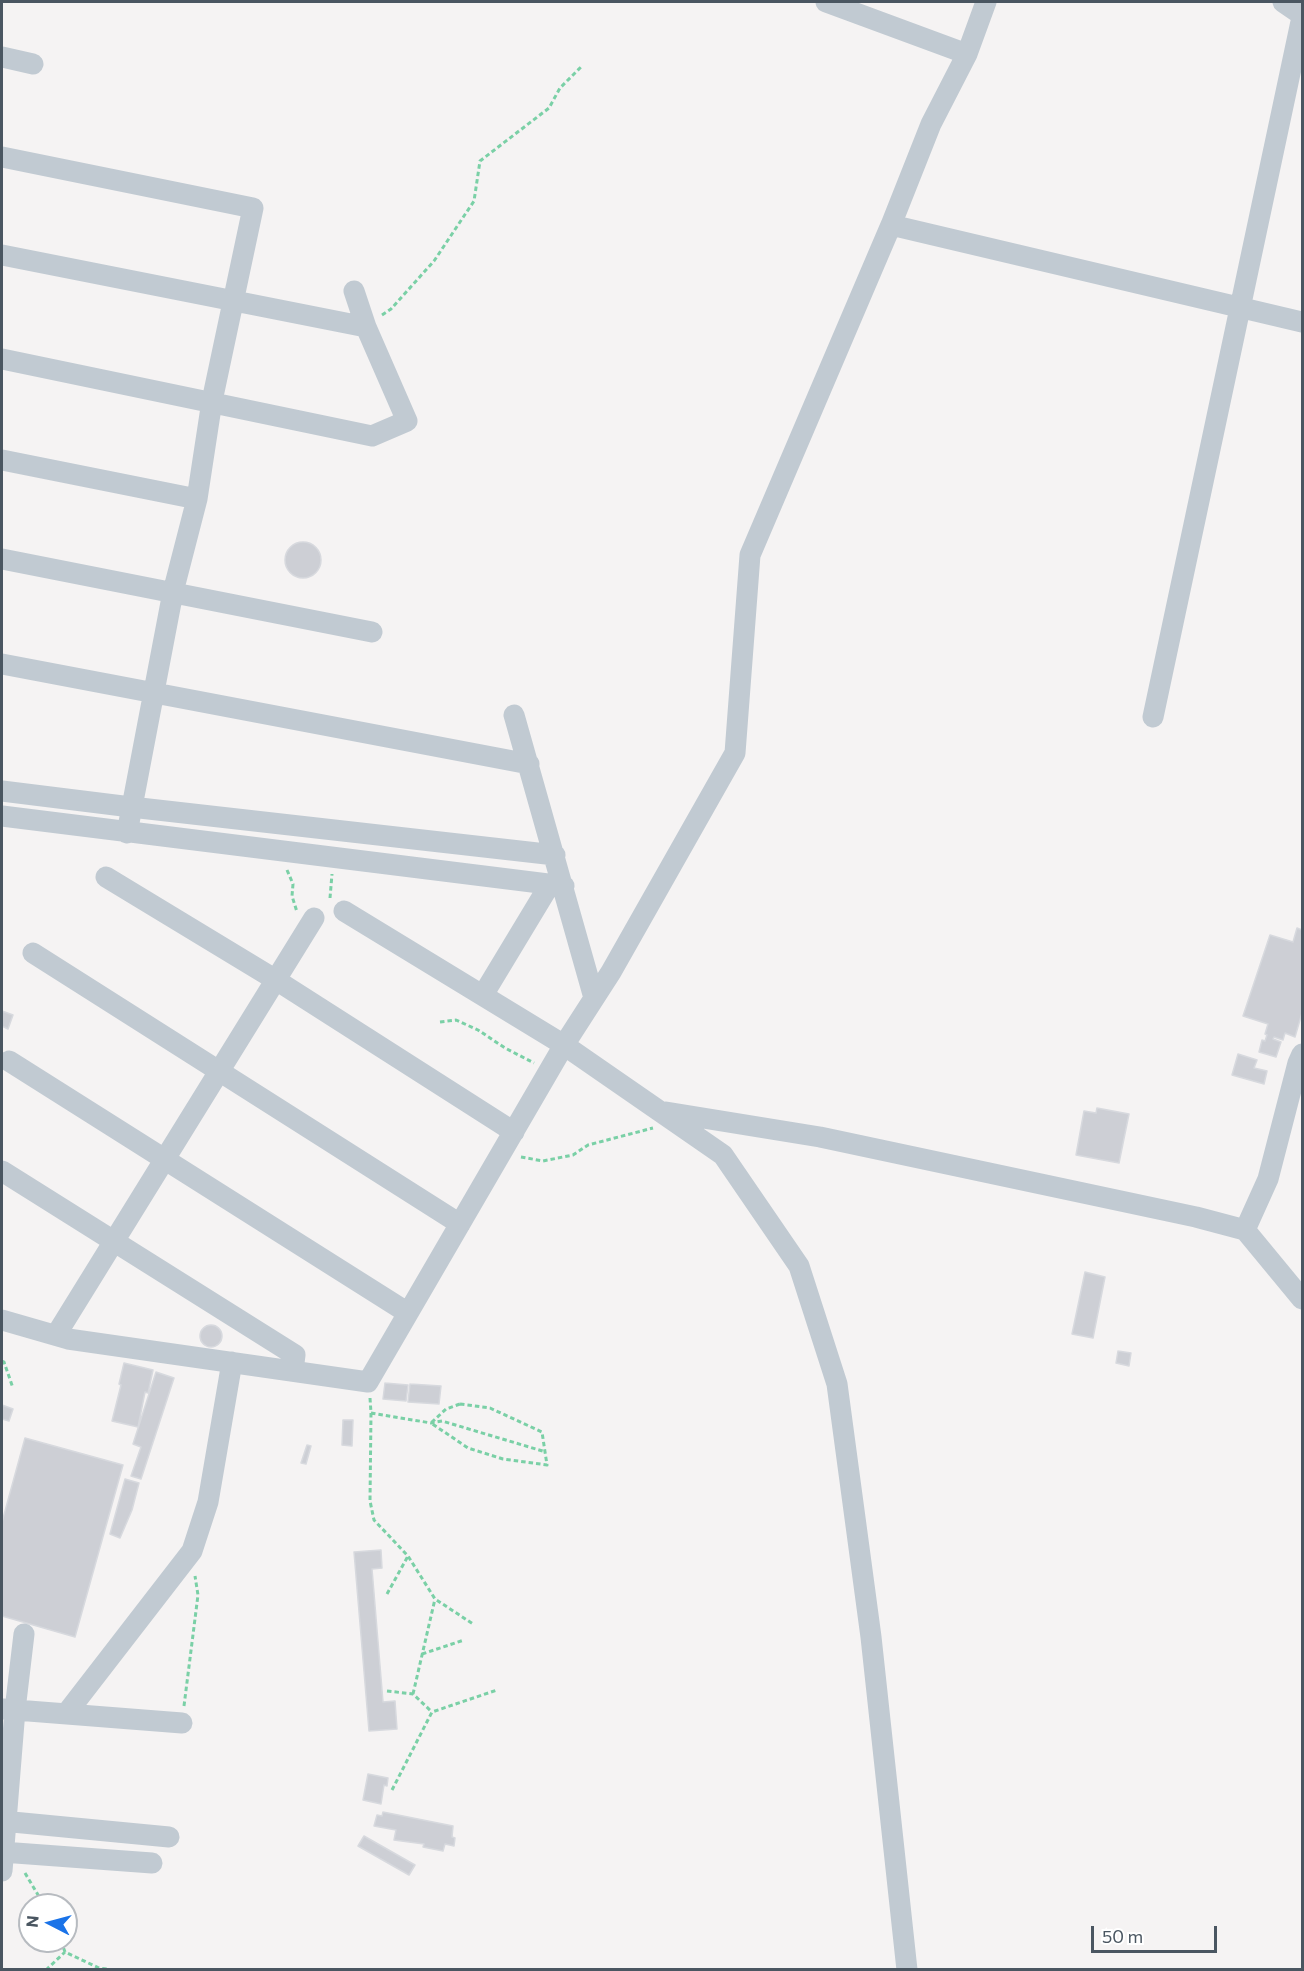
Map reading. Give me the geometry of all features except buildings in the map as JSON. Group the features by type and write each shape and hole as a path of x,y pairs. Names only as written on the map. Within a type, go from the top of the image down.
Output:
{"street":[{"path":"826,2 967,54"},
{"path":"2,1320 68,1339 368,1382 564,1045 617,962 735,753 750,555 891,225 931,124 967,54 986,2"},
{"path":"1153,717 1302,16 1283,2"},
{"path":"2,57 33,64"},
{"path":"2,157 253,208 212,401 197,499 173,592 127,833"},
{"path":"891,225 1302,322"},
{"path":"2,255 366,327"},
{"path":"2,359 372,436 407,421 366,327 354,291"},
{"path":"2,460 197,499"},
{"path":"2,559 372,632"},
{"path":"2,664 529,764"},
{"path":"514,715 555,855 557,885 594,998"},
{"path":"2,790 555,855"},
{"path":"2,816 557,885"},
{"path":"106,877 276,980 510,1138"},
{"path":"483,995 557,885"},
{"path":"345,911 564,1045 723,1155 799,1266 837,1384 871,1638 907,1970"},
{"path":"56,1335 310,924"},
{"path":"33,953 460,1224"},
{"path":"1245,1230 1268,1179 1302,1054"},
{"path":"9,1061 408,1313"},
{"path":"667,1116 820,1137 1196,1217 1245,1230 1302,1299"},
{"path":"2,1172 295,1355 293,1371"},
{"path":"66,1714 192,1551 208,1502 232,1362"},
{"path":"24,1634 8,1710 4,1822 6,1857 152,1863"},
{"path":"8,1710 182,1723"},
{"path":"4,1822 169,1837"}],"path":[{"path":"366,327 391,309 434,261 474,201 480,161 549,108 560,88 581,67"},
{"path":"280,851 293,884 292,896 301,924 310,924 330,903 333,858"},
{"path":"440,1022 456,1020 478,1030 548,1072"},
{"path":"510,1138 521,1157 543,1161 573,1155 588,1145 667,1116"},
{"path":"2,1361 13,1388"},
{"path":"460,1404 490,1408 542,1432 547,1465 503,1459 468,1448 431,1423 446,1409 460,1404"},
{"path":"473,1624 435,1599 408,1556 374,1520 370,1501 371,1413 431,1423 442,1421 546,1452"},
{"path":"182,1723 198,1595 192,1551"},
{"path":"387,1594 408,1556"},
{"path":"413,1694 435,1599"},
{"path":"422,1654 464,1640"},
{"path":"392,1790 432,1712 497,1690"},
{"path":"387,1691 413,1694 432,1712"},
{"path":"6,1857 24,1872 37,1893"},
{"path":"46,1970 64,1953"},
{"path":"67,1953 99,1968 113,1970"}]}
